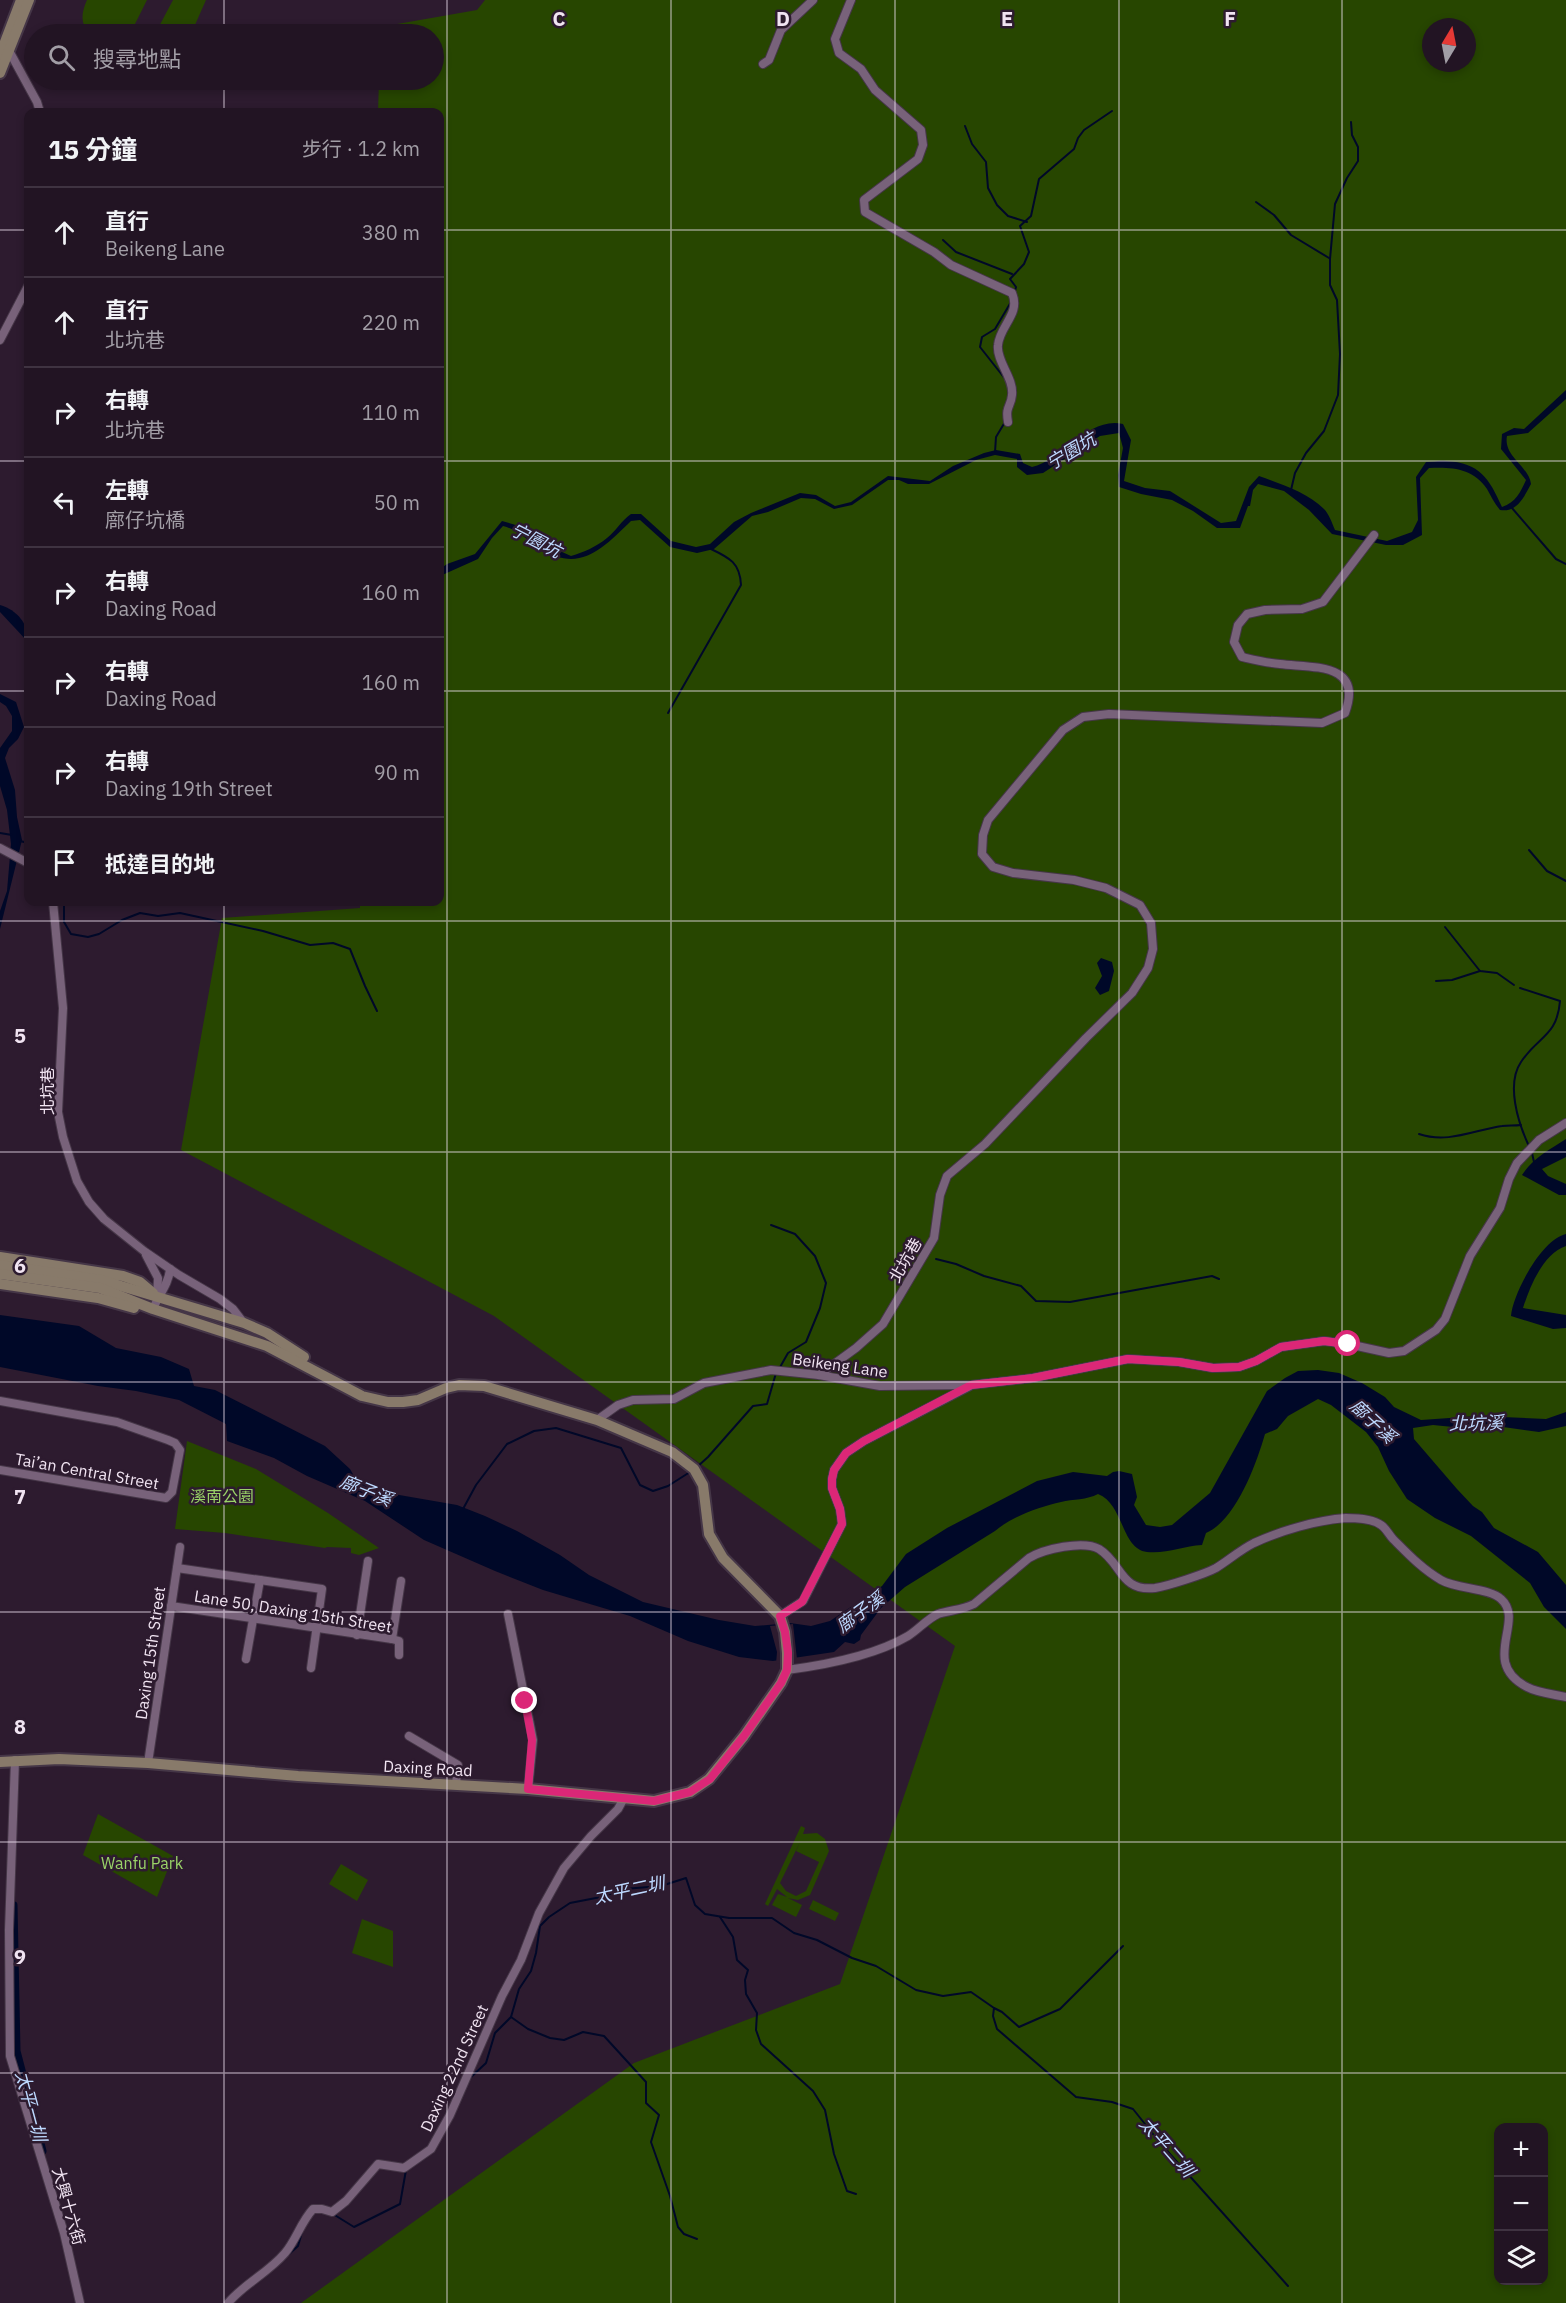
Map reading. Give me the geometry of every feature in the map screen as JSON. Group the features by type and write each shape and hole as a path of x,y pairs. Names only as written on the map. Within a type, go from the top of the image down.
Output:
{"main road":[{"path":"0,73 21,0"},
{"path":"5,50 29,0"},
{"path":"0,1257 123,1276 140,1282 157,1297"},
{"path":"0,1265 101,1280 244,1323 267,1333 362,1396 388,1402 418,1400 446,1388 475,1385 597,1420 672,1452 692,1468 703,1485 709,1534 723,1558 737,1570 780,1618 786,1640 787,1667"},
{"path":"0,1274 100,1288 153,1309 267,1346 344,1385"},
{"path":"0,1284 98,1298 135,1308 153,1309"},
{"name":"Daxing Road","path":"0,1762 59,1759 148,1763 298,1776 456,1784 660,1800 690,1792 710,1779 781,1683 787,1667"}],"street":[{"path":"763,64 769,60 781,30 813,0"},
{"path":"851,0 835,39 839,52 861,69 874,90 921,130 923,145 918,159 864,200 863,208 865,212 934,252 951,265 1012,292 1014,311 998,343 998,351 1010,381 1012,395 1006,410 1008,422"},
{"path":"5,50 24,81"},
{"path":"30,90 39,108"},
{"path":"0,340 24,294"},
{"name":"北坑巷","path":"819,1375 856,1348 883,1324 934,1238 940,1195 947,1176 985,1144 1140,984 1148,968 1153,949 1151,923 1140,905 1106,888 1074,880 1013,873 993,867 982,854 983,835 988,820 1063,730 1083,717 1109,714 1322,723 1345,713 1350,698 1348,685 1340,675 1327,668 1277,664 1242,657 1234,642 1238,625 1247,614 1265,610 1302,609 1323,602 1374,535"},
{"path":"0,848 24,860"},
{"name":"北坑巷","path":"53,906 63,1008 58,1112 63,1137 77,1181 89,1202 104,1220 170,1269 220,1299 233,1309 244,1323"},
{"name":"Beikeng Lane","path":"597,1420 618,1405 633,1400 674,1399 704,1383 771,1370 819,1375 880,1386 971,1385 1033,1378 1128,1359 1179,1362 1213,1368 1239,1367 1256,1361 1281,1347 1324,1341 1389,1353 1404,1351 1436,1330 1444,1318 1470,1256 1500,1208 1516,1162 1539,1140 1566,1123"},
{"path":"144,1251 158,1278 157,1297 153,1309"},
{"path":"157,1297 165,1287 170,1269"},
{"path":"780,1618 802,1602 842,1524 840,1509 832,1488 832,1479 834,1470 846,1453 864,1441 971,1385"},
{"name":"Tai’an Central Street","path":"0,1401 117,1422 155,1434 174,1443 180,1450 177,1473 170,1496 157,1497 0,1470"},
{"path":"787,1667 820,1665 886,1647 908,1636 938,1614 964,1610 974,1604 1039,1552 1082,1545 1097,1548 1130,1583 1146,1588 1157,1588 1214,1569 1257,1542 1319,1521 1348,1518 1381,1524 1416,1563 1444,1582 1500,1597 1507,1606 1510,1620 1503,1652 1512,1676 1527,1687 1566,1698"},
{"name":"Daxing 15th Street","path":"148,1763 180,1547"},
{"path":"357,1635 368,1561"},
{"path":"177,1568 322,1589 311,1668"},
{"path":"246,1659 260,1580"},
{"path":"392,1639 401,1581"},
{"name":"Lane 50, Daxing 15th Street","path":"171,1606 392,1639 399,1641 399,1654"},
{"path":"508,1614 532,1740 528,1789"},
{"path":"409,1736 458,1766 456,1784"},
{"name":"大興十六街","path":"15,1760 9,1930 10,2056 64,2233 80,2303"},
{"name":"Daxing 22nd Street","path":"228,2303 242,2287 268,2271 287,2251 313,2209 332,2212 346,2201 378,2164 404,2168 431,2149 450,2115 502,1996 521,1960 539,1913 564,1868 618,1809 624,1798"}],"green space":[{"path":"87,0 147,0 135,24 84,24"},
{"path":"173,0 206,0 195,24 160,24"},
{"path":"485,0 1566,0 1566,2303 301,2303 634,2063 840,1984 955,1646 494,1316 181,1150 222,918 360,908 360,906 444,906 444,108 378,108 379,90 444,90 444,24 397,24 477,10"},
{"name":"溪南公園","path":"187,1441 256,1469 328,1513 379,1548 359,1555 351,1553 351,1548 325,1548 225,1533 175,1529"},
{"name":"Wanfu Park","path":"98,1814 173,1856 157,1897 83,1855"},
{"path":"801,1826 805,1828 803,1834 817,1833 825,1839 829,1851 810,1895 798,1900 788,1898 802,1905 796,1917 772,1905 778,1894 787,1897 777,1889 768,1906 765,1904","holes":["800,1842 796,1851 819,1862 806,1891 796,1896 786,1891 780,1883"]},
{"path":"341,1864 368,1880 357,1901 329,1884"},
{"path":"813,1900 839,1913 835,1921 809,1909"},
{"path":"362,1919 393,1931 393,1967 352,1953"}],"water":[{"name":"宁園坑","path":"1566,390 1566,399 1528,433 1507,436 1512,455 1526,472 1531,484 1515,507 1500,510 1487,489 1469,473 1446,468 1429,468 1420,478 1422,535 1403,545 1386,545 1332,534 1309,510 1284,491 1258,484 1253,490 1250,506 1248,506 1240,528 1217,528 1172,500 1119,487 1118,475 1123,448 1119,433 1100,436 1043,473 1027,475 1017,467 1017,459 995,455 976,460 929,484 908,484 899,480 888,480 852,505 834,509 815,499 801,498 752,516 714,549 697,553 670,547 640,520 631,521 610,541 590,555 567,559 539,548 518,532 503,526 478,559 444,574 444,566 447,564 475,554 502,521 519,526 542,543 571,556 603,541 631,514 641,514 671,541 696,547 710,544 734,522 751,513 800,493 816,495 835,506 851,502 888,476 930,481 953,466 996,450 1020,454 1023,463 1032,467 1054,456 1087,432 1110,423 1123,424 1131,440 1124,481 1145,488 1170,491 1221,523 1236,521 1249,487 1259,476 1310,498 1324,509 1335,530 1387,541 1412,532 1418,520 1416,477 1426,462 1458,462 1467,465 1488,480 1502,507 1514,500 1526,480 1501,449 1502,434 1514,428 1524,429"},
{"path":"0,605 17,614 24,624 24,638 0,612"},
{"path":"0,694 16,702 24,727 18,739 9,748 5,758 15,790 22,840 0,929 0,911 7,891 11,844 7,810 0,786 0,748 12,731 12,716 6,706 0,702"},
{"path":"1101,958 1112,962 1114,971 1109,991 1100,995 1095,988 1102,976 1097,963"},
{"path":"1566,1139 1566,1157 1542,1169 1548,1176 1566,1184 1566,1195 1559,1195 1522,1175 1536,1159"},
{"path":"1566,1234 1566,1246 1544,1263 1529,1290 1523,1308 1566,1315 1566,1328 1553,1329 1511,1316 1517,1294 1530,1268 1548,1246"},
{"path":"0,1315 79,1326 116,1348 161,1357 189,1369 194,1386 215,1390 325,1446 350,1469 354,1476 382,1492 457,1505 485,1516 517,1531 560,1555 589,1575 643,1602 755,1626 790,1623 811,1626 830,1621 882,1586 906,1554 947,1528 1037,1481 1073,1472 1107,1476 1119,1471 1132,1474 1137,1497 1134,1505 1146,1525 1160,1527 1172,1525 1210,1493 1267,1391 1298,1371 1318,1370 1339,1373 1362,1383 1385,1397 1394,1407 1421,1420 1478,1416 1546,1419 1566,1412 1566,1426 1539,1432 1482,1424 1463,1428 1433,1425 1413,1428 1414,1439 1494,1528 1538,1552 1566,1585 1566,1629 1544,1607 1530,1583 1471,1536 1435,1518 1407,1499 1389,1471 1378,1447 1366,1432 1331,1405 1318,1399 1288,1416 1277,1429 1265,1434 1243,1490 1227,1516 1206,1533 1202,1545 1147,1552 1138,1549 1132,1543 1107,1499 1098,1494 1061,1502 1009,1521 905,1587 881,1608 861,1635 860,1640 854,1644 845,1642 834,1652 773,1661 739,1657 688,1641 630,1616 543,1590 424,1540 365,1501 307,1476 274,1458 227,1441 226,1424 179,1400 0,1367"}],"pier":[{"path":"793,1624 797,1659 776,1664 777,1652 770,1626"}],"waterway":[{"path":"1015,291 1016,287 1010,279 1024,264 1029,252 1020,226 1031,216 1039,179 1074,149 1084,130 1112,111"},
{"path":"1291,490 1295,473 1306,453 1324,431 1338,395 1340,354 1337,300 1330,285 1330,259 1335,204 1358,161 1358,147 1352,135 1351,122"},
{"path":"965,126 972,144 986,162 988,188 997,205 1008,216 1027,222"},
{"path":"1256,202 1274,215 1291,235 1329,258"},
{"path":"943,240 956,252 1012,274"},
{"path":"1006,380 980,347 982,337 995,329 1011,302"},
{"path":"995,452 996,437 1005,422"},
{"path":"1512,508 1556,559 1566,564"},
{"path":"668,713 741,585 739,571 733,562 711,549"},
{"path":"0,833 12,835"},
{"path":"20,841 24,842"},
{"path":"1529,850 1547,871 1566,881"},
{"path":"64,906 64,922 71,934 88,937 99,934 122,920 140,913 158,916 180,913 263,931 310,945 333,943 350,949 377,1011"},
{"path":"1445,927 1480,971 1497,973 1514,985"},
{"path":"1436,981 1452,980 1480,971"},
{"path":"1520,988 1560,1001 1551,1029 1527,1053 1514,1081 1515,1103 1528,1144"},
{"path":"1419,1134 1440,1138 1502,1126 1521,1125"},
{"path":"1532,1153 1534,1162"},
{"path":"771,1225 795,1234 815,1256 826,1283 820,1308 806,1342 788,1353 779,1369"},
{"path":"936,1259 1021,1286 1036,1301 1070,1302 1212,1276 1219,1279"},
{"path":"697,1467 753,1406 767,1404 776,1373"},
{"path":"463,1509 476,1485 507,1444 534,1431 556,1428 621,1448 640,1485 653,1491 668,1486 690,1472"},
{"name":"太平二圳","path":"470,2078 486,2063 495,2033 511,2017 519,1989 531,1971 540,1926 549,1917 570,1903 601,1897 624,1889 661,1886 686,1878 695,1905 705,1914 729,1918 772,1918 794,1933 817,1940 852,1958 876,1966 916,1990 943,1996 971,1992 994,2008 993,2016 997,2029 1076,2097 1112,2102 1133,2109 1161,2144 1288,2286"},
{"name":"太平一圳","path":"14,1905 17,2051 43,2151"},
{"path":"720,1917 733,1937 737,1960 748,1970 745,1980 746,1994 757,2013 756,2030 761,2044 813,2091 825,2110 834,2154 847,2191 856,2194"},
{"path":"994,2008 1019,2027 1060,2009 1123,1946"},
{"path":"511,2017 528,2029 550,2038 564,2040 583,2032 604,2036 646,2082 646,2103 659,2115 651,2142 678,2227 684,2234 697,2239"},
{"name":"太平二圳","path":"333,2214 354,2227 400,2204 406,2170"},
{"name":"太平二圳","path":"288,2255 298,2246 302,2232"}],"route":[{"path":"525,1701 532,1740 528,1789 654,1801 690,1792 710,1779 744,1736 781,1683 787,1670 788,1653 780,1616 802,1602 842,1524 840,1509 832,1488 832,1479 834,1470 846,1453 864,1441 971,1385 1033,1378 1128,1359 1179,1362 1213,1368 1239,1367 1256,1361 1281,1347 1324,1341 1348,1344"}],"water label":[{"name":"廍子溪","path":"1373,1421"},
{"name":"北坑溪","path":"1476,1423"},
{"name":"廍子溪","path":"366,1490"},
{"name":"廍子溪","path":"860,1612"}]}
